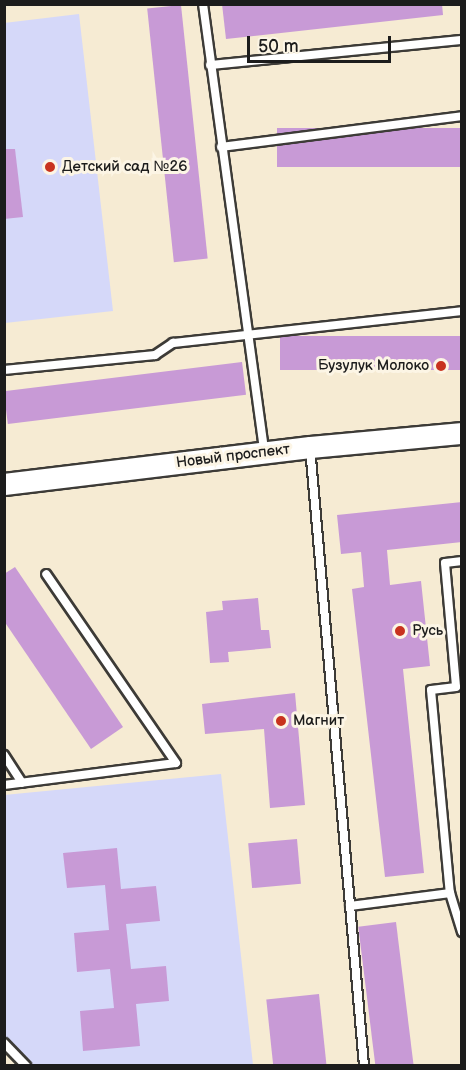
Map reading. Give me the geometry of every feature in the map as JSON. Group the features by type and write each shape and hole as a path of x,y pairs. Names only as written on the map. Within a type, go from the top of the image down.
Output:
{"street":[{"name":"Новый проспект","path":"4,484 264,452 462,433"}],"lane":[{"path":"203,4 264,452"},
{"path":"210,65 462,40"},
{"path":"221,147 462,116"},
{"path":"4,370 155,355 173,343 462,311"},
{"path":"310,447 364,1065"},
{"path":"462,561 445,563 456,687 431,690 450,893 462,932"},
{"path":"4,786 176,763 46,574"},
{"path":"4,755 22,783"},
{"path":"350,906 450,893"},
{"path":"4,1043 26,1065"}],"shaded area":[{"name":"Детский сад №26","path":"79,14 113,311 5,323 4,23"},
{"path":"221,774 253,1065 30,1065 5,1041 4,795"}],"building":[{"path":"222,4 442,4 443,15 226,39"},
{"path":"181,5 208,259 174,262 147,9"},
{"path":"277,128 462,128 462,167 277,167"},
{"path":"4,149 15,149 23,217 4,219"},
{"path":"280,336 462,336 462,370 280,370"},
{"path":"242,362 246,395 8,424 4,391"},
{"path":"462,502 462,542 387,550 390,585 421,581 430,666 403,669 424,873 385,877 352,589 364,587 361,552 341,554 337,515"},
{"path":"15,567 123,727 91,749 4,621 4,574"},
{"path":"258,598 261,630 269,630 271,648 228,652 229,662 210,663 206,612 223,610 222,601"},
{"path":"295,693 305,805 270,808 264,729 205,734 202,704"},
{"path":"297,839 301,884 252,888 248,843"},
{"path":"117,848 121,889 156,886 160,921 126,924 131,969 166,966 169,1001 136,1004 140,1046 83,1051 80,1011 114,1008 110,969 77,972 74,933 109,930 105,885 67,888 63,853"},
{"path":"396,922 414,1065 375,1066 358,927"},
{"path":"319,994 326,1065 273,1066 266,1000"}],"place":[{"name":"Детский сад №26","path":"50,167"},
{"name":"Бузулук Молоко","path":"441,366"},
{"name":"Русь","path":"400,631"},
{"name":"Магнит","path":"281,721"}]}
